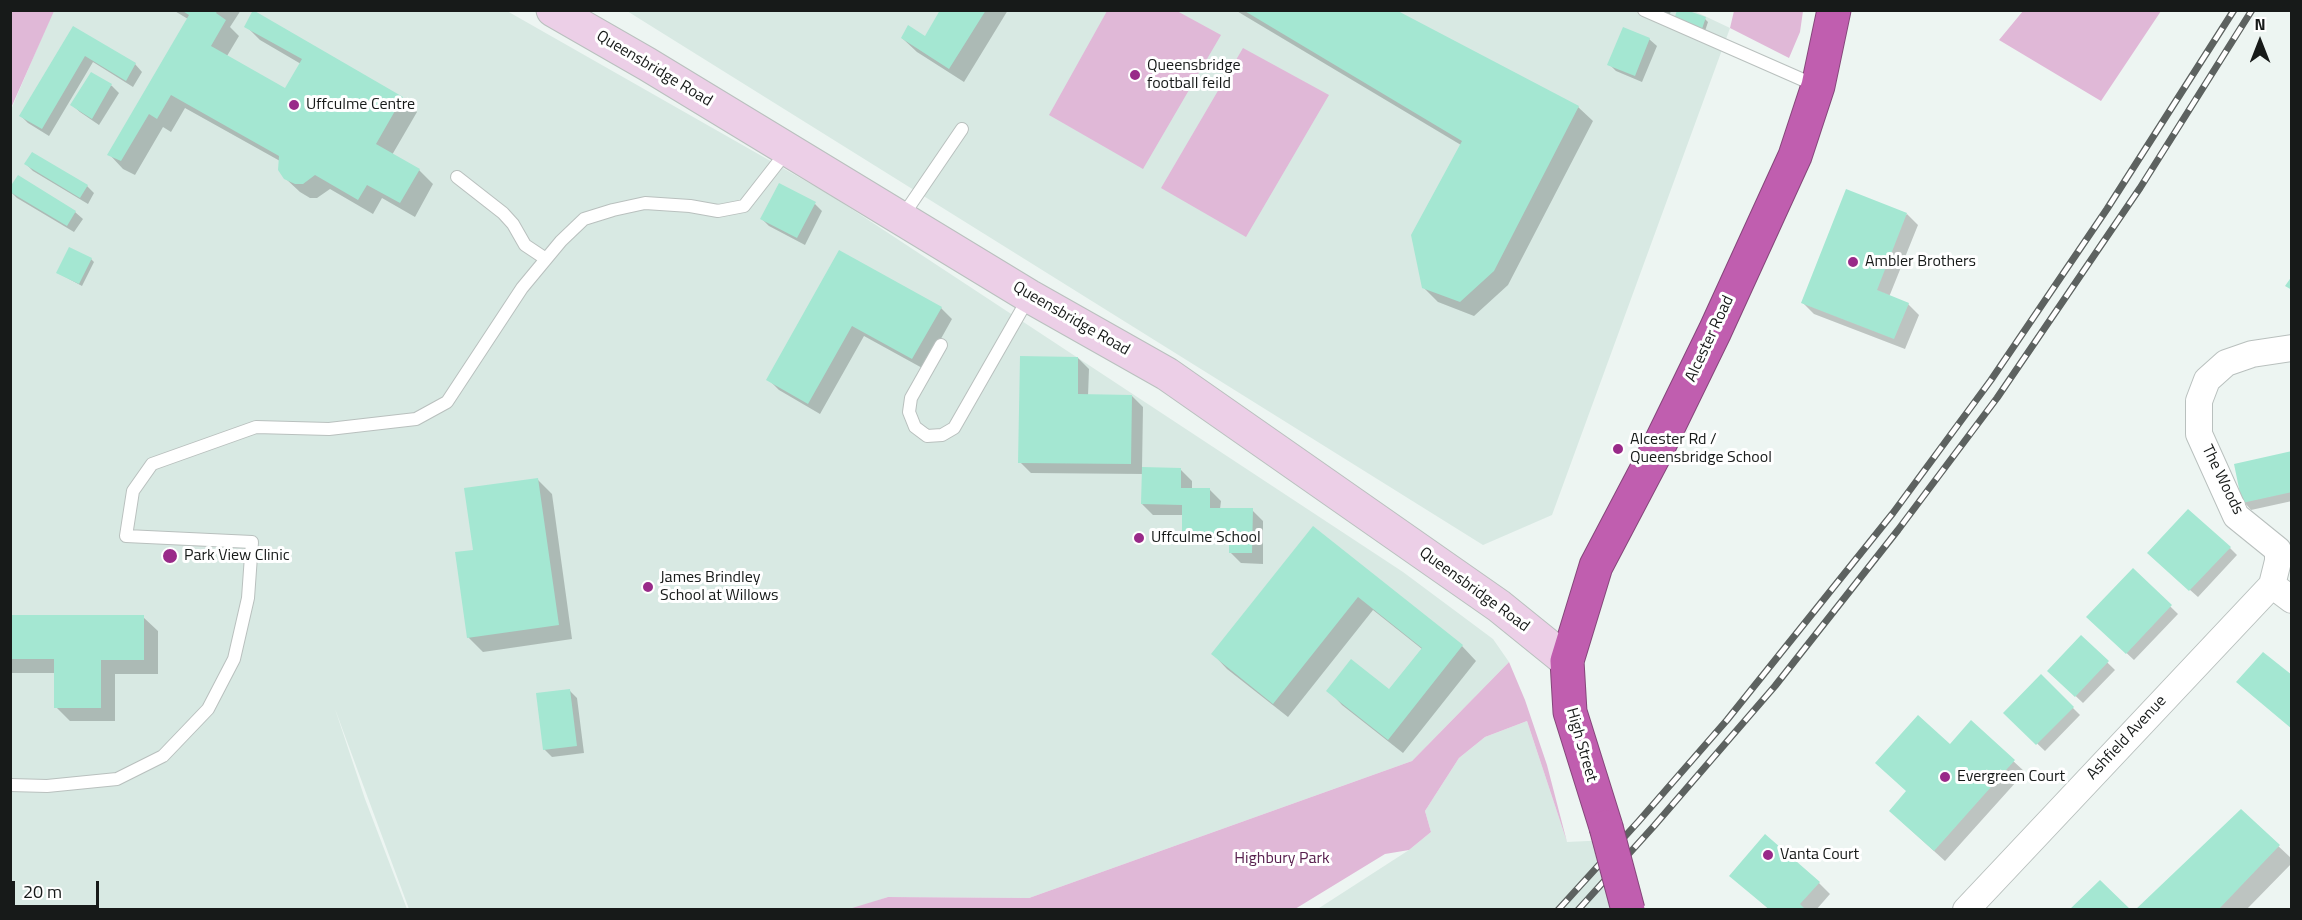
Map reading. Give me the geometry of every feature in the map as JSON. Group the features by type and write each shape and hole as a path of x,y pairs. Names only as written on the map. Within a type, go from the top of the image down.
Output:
{"highway":[{"name":"Alcester Road","path":"1568,661 1596,566 1657,450 1795,156 1818,86 1834,10"},
{"name":"High Street","path":"1568,661 1569,712 1606,827 1628,909"}],"street":[{"name":"Queensbridge Road","path":"553,10 1029,296 1167,374 1499,606 1568,661"},
{"name":"The Woods","path":"2282,592 2278,550 2235,516 2199,434 2199,401 2207,380 2226,363 2252,354 2292,348"},
{"name":"Ashfield Avenue","path":"1966,909 2282,592"}],"lane":[{"path":"1644,10 1818,86"},
{"path":"901,218 962,129"},
{"path":"10,785 47,786 117,779 163,756 208,709 234,659 248,598 252,542 126,536 133,491 152,464 256,427 329,429 416,419 447,402 522,288 584,219 645,203 690,206 718,211 744,206 788,150"},
{"path":"457,177 503,213 513,224 525,245 546,259"},
{"path":"941,345 911,398 909,412 915,427 927,436 942,435 954,428 1029,296"}],"shaded area":[{"path":"1692,10 1730,28 1552,515 1483,545 627,11"},
{"path":"53,11 507,11 832,196 1403,572 1493,639 1509,662 1412,761 1029,898 888,897 849,910 409,909 335,709 365,799 407,909 11,910 10,112"},
{"path":"1527,721 1567,842 1609,840 1628,910 1316,910 1409,850 1431,832 1425,811 1459,758 1485,737"}],"green space":[{"path":"10,11 54,11 11,108"},
{"name":"Queensbridge football feild","path":"1107,11 1177,11 1221,35 1143,169 1049,115"},
{"path":"1734,11 1803,11 1800,32 1789,58 1730,28"},
{"path":"2023,11 2161,11 2101,101 1999,40"},
{"path":"1243,48 1329,95 1246,237 1161,188"},
{"name":"Highbury Park","path":"1509,662 1525,700 1547,765 1567,842 1527,721 1485,737 1459,758 1425,811 1431,832 1409,850 1385,854 1295,909 849,909 888,897 1029,898 1412,761"}],"building":[{"name":"Uffculme Centre","path":"181,10 218,10 216,13 226,20 211,46 285,88 302,59 244,27 253,10 403,97 376,144 420,169 400,203 367,185 358,200 315,175 303,184 295,184 284,179 278,170 279,156 171,95 157,119 149,114 121,161 107,155 189,15"},
{"path":"940,10 986,10 949,69 901,38 908,25 925,36"},
{"path":"1243,10 1396,10 1579,106 1494,271 1460,302 1422,288 1411,235 1462,141"},
{"path":"1677,10 1686,10 1706,17 1702,29 1674,20"},
{"path":"73,26 136,63 126,81 85,56 42,129 19,116"},
{"path":"1623,27 1650,38 1635,76 1607,65"},
{"path":"91,72 112,84 92,119 70,105"},
{"path":"32,152 88,185 80,198 24,164"},
{"path":"18,175 76,211 67,226 10,192 10,187"},
{"path":"779,183 816,202 797,238 760,219"},
{"name":"Ambler Brothers","path":"1846,189 1907,213 1877,290 1909,303 1894,339 1801,303"},
{"path":"69,247 92,258 79,284 56,273"},
{"path":"839,250 942,307 912,359 852,326 808,404 766,380"},
{"path":"2292,276 2292,290 2285,286"},
{"path":"1020,356 1078,357 1078,394 1132,395 1131,464 1018,463"},
{"path":"2292,451 2292,492 2242,503 2234,464"},
{"path":"1142,467 1181,468 1181,488 1210,488 1210,508 1253,508 1252,553 1229,553 1229,534 1182,533 1182,505 1141,504"},
{"path":"538,478 559,625 467,638 455,552 473,550 464,488"},
{"path":"2188,509 2231,547 2189,591 2147,553"},
{"path":"1313,526 1463,645 1388,740 1326,691 1351,659 1389,689 1422,648 1358,597 1273,704 1211,654"},
{"path":"2133,568 2172,605 2126,654 2086,617"},
{"path":"10,615 144,615 144,660 101,660 101,708 54,708 54,659 10,659"},
{"path":"2081,635 2109,661 2075,697 2047,671"},
{"path":"2263,652 2292,675 2292,729 2236,682"},
{"path":"2041,674 2074,707 2036,745 2003,713"},
{"path":"570,689 577,746 543,750 536,693"},
{"name":"Evergreen Court","path":"1918,715 1950,744 1971,720 2015,760 1934,851 1889,811 1906,791 1875,763"},
{"path":"2241,809 2280,845 2218,910 2135,910"},
{"name":"Vanta Court","path":"1765,834 1820,882 1800,904 1806,910 1770,910 1729,876"},
{"path":"2100,880 2131,910 2069,910"}],"railway":[{"path":"1558,910 1727,720 1893,513 1991,380 2107,209 2234,10"},
{"path":"1578,910 1775,686 1898,530 1997,398 2140,188 2252,10"}],"place":[{"name":"Queensbridge football feild","path":"1135,75"},
{"name":"Uffculme Centre","path":"294,105"},
{"name":"Ambler Brothers","path":"1853,262"},
{"name":"Alcester Rd / Queensbridge School","path":"1618,449"},
{"name":"Uffculme School","path":"1139,538"},
{"name":"Park View Clinic","path":"170,556"},
{"name":"James Brindley School at Willows","path":"648,587"},
{"name":"Evergreen Court","path":"1945,777"},
{"name":"Vanta Court","path":"1768,855"}]}
